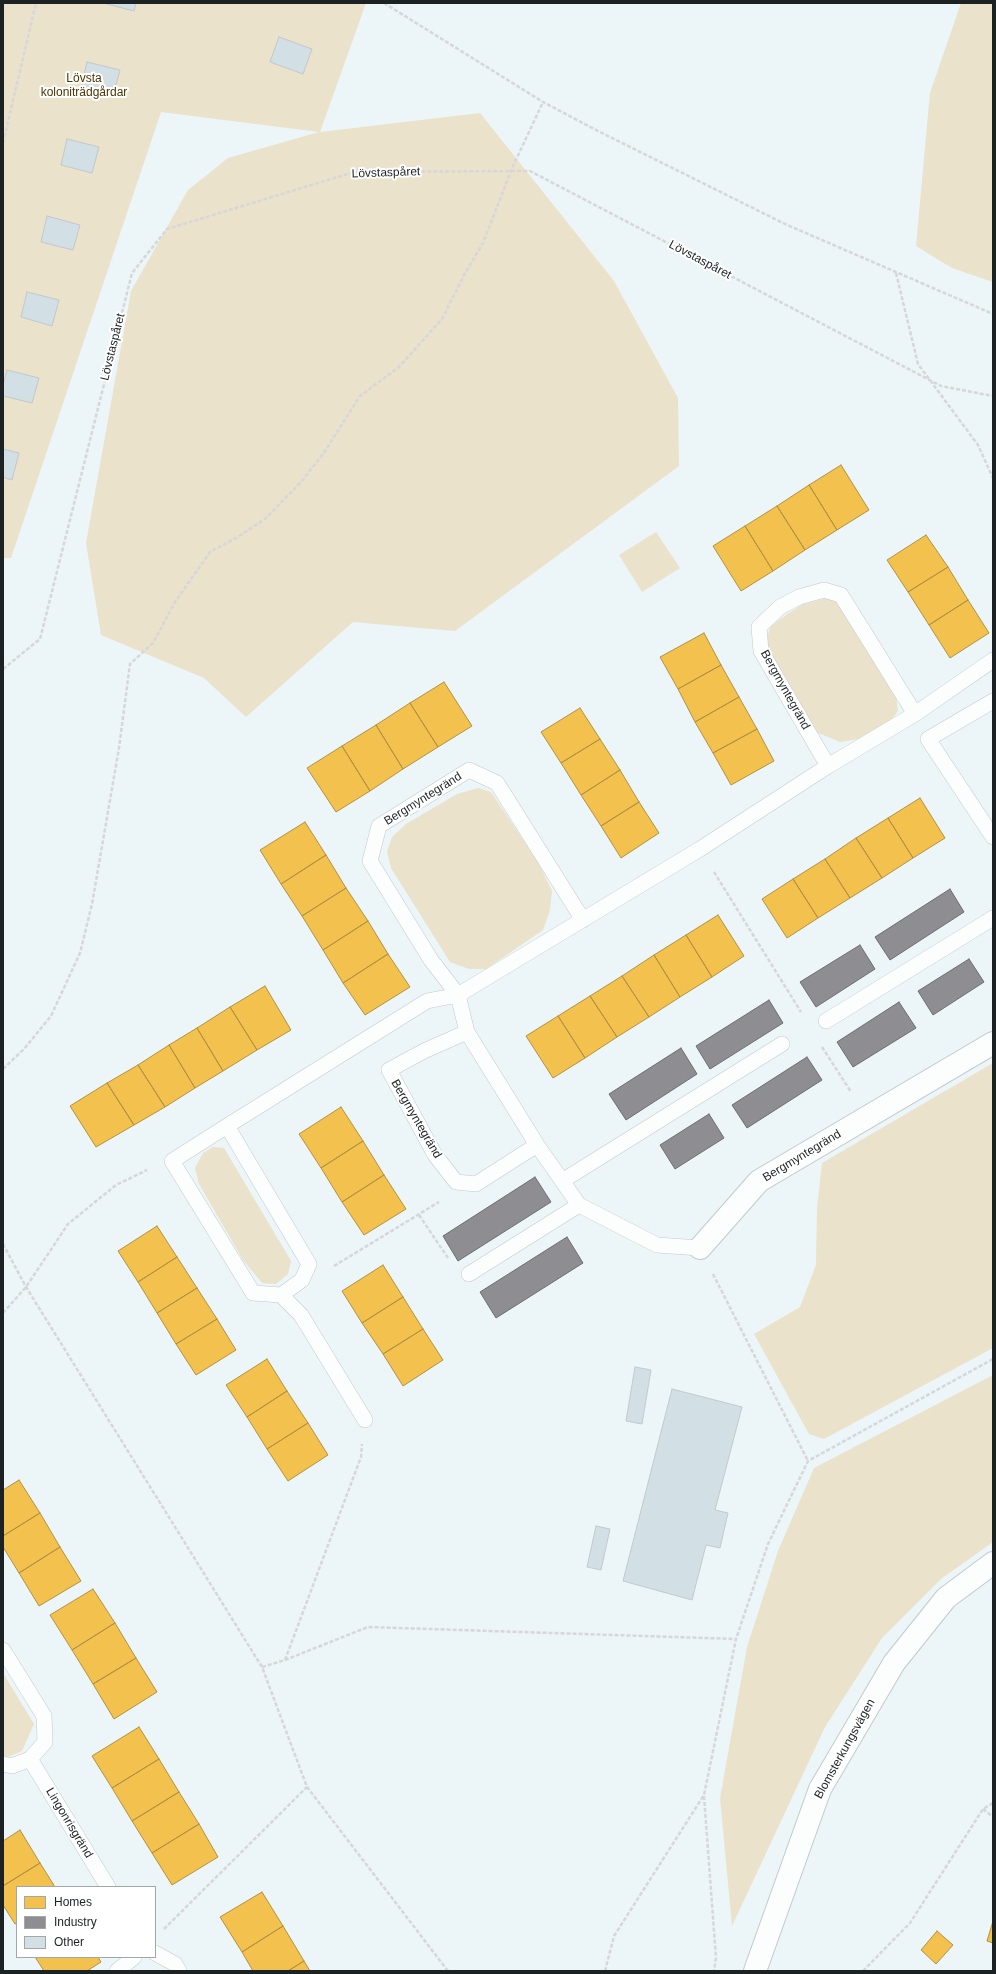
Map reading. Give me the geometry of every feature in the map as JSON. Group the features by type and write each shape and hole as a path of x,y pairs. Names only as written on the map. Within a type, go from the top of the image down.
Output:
{"street":[{"name":"Bergmyntegränd","path":"700,1248 759,1181 993,1043"},
{"name":"Blomsterkungsvägen","path":"755,1971 820,1789 894,1663 946,1598 993,1564"}],"lane":[{"name":"Bergmyntegränd","path":"828,766 761,650 759,627 780,607 799,597 824,590 841,595 915,714"},
{"path":"227,1126 309,1264 302,1280 281,1295 253,1293 172,1161 227,1126 426,1001 458,995 700,849 828,766 915,714 993,660"},
{"path":"991,829 928,739 993,701"},
{"name":"Bergmyntegränd","path":"583,920 497,783 469,770 379,826 370,861 431,960 458,995 467,1032 537,1146 579,1205 657,1245 700,1248"},
{"path":"826,1021 993,918"},
{"name":"Bergmyntegränd","path":"456,1182 435,1155 389,1070 424,1051 467,1032"},
{"path":"562,1181 782,1044"},
{"path":"456,1182 476,1184 537,1146"},
{"path":"469,1274 579,1205"},
{"path":"281,1295 301,1316 365,1420"},
{"path":"3,1650 44,1716 46,1742 30,1759 12,1766 3,1764"},
{"name":"Lingonrisgränd","path":"30,1759 107,1886"},
{"path":"156,1954 175,1964 179,1971"},
{"path":"117,1971 133,1958"}],"path":[{"path":"3,143 36,3"},
{"path":"384,3 543,102 598,131 785,224 993,314"},
{"path":"3,1069 24,1049 51,1016 80,953 92,904 119,748 130,664 154,644 175,602 210,552 265,520 301,482 323,454 360,396 399,367 442,319 470,263 483,244 511,172 543,102"},
{"name":"Lövstaspåret","path":"3,669 40,639 132,273 167,229 354,172 530,171 941,386 993,396"},
{"path":"896,272 918,364 978,445 993,478"},
{"path":"700,849 803,1016"},
{"path":"819,1042 867,1118"},
{"path":"3,1313 26,1287 68,1224 116,1185 172,1161"},
{"path":"309,1264 328,1269 444,1199 456,1182"},
{"path":"419,1215 459,1273 469,1274"},
{"path":"3,1244 26,1287 262,1667 307,1787 448,1971"},
{"path":"700,1248 808,1461"},
{"path":"714,1971 716,1958 704,1795 736,1639 768,1544 808,1461 993,1359"},
{"path":"285,1660 361,1457 365,1420"},
{"path":"262,1667 285,1660 368,1627 736,1639"},
{"path":"161,1932 307,1787"},
{"path":"605,1971 614,1936 704,1795"},
{"path":"863,1971 910,1923 983,1809 993,1803"},
{"path":"983,1809 993,1817"}],"green space":[{"name":"Lövsta koloniträdgårdar","path":"3,3 366,3 320,132 480,113 614,281 678,398 679,466 455,631 353,622 246,717 204,678 101,635 86,543 131,291 188,190 228,158 319,132 161,112 11,558 3,558"},
{"path":"961,3 993,3 993,282 952,268 916,246 930,93"},
{"path":"656,532 680,568 642,592 619,555"},
{"path":"827,598 838,600 896,696 898,711 889,723 858,739 840,742 818,733 778,669 766,640 771,626 786,615 801,605"},
{"path":"478,788 491,792 538,862 552,891 550,910 543,930 486,969 469,969 450,962 391,868 387,852 392,837 406,824 457,794"},
{"path":"993,1063 993,1348 824,1439 809,1434 754,1334 800,1307 816,1265 817,1208 822,1163"},
{"path":"213,1147 224,1148 291,1261 288,1274 276,1284 262,1283 243,1260 199,1184 195,1168 203,1153"},
{"path":"993,1375 993,1542 941,1579 882,1638 825,1727 732,1926 720,1798 747,1647 778,1551 814,1468"},
{"path":"3,1673 34,1724 22,1751 8,1757 3,1756"}],"building: Homes":[{"path":"841,465 869,510 837,530 809,485"},
{"path":"809,485 837,530 805,550 777,506"},
{"path":"777,506 805,550 773,571 745,526"},
{"path":"745,526 773,571 741,591 713,546"},
{"path":"926,535 948,567 908,592 887,560"},
{"path":"948,567 968,600 929,625 908,592"},
{"path":"968,600 989,633 950,658 929,625"},
{"path":"704,633 721,665 678,689 660,657"},
{"path":"721,665 739,697 695,722 678,689"},
{"path":"444,682 472,726 438,747 410,703"},
{"path":"739,697 757,729 713,753 695,722"},
{"path":"410,703 438,747 403,769 376,725"},
{"path":"580,708 600,739 561,763 541,732"},
{"path":"376,725 403,769 370,791 342,746"},
{"path":"757,729 774,761 731,785 713,753"},
{"path":"600,739 620,770 581,795 561,763"},
{"path":"342,746 370,791 336,812 307,768"},
{"path":"620,770 639,802 601,826 581,795"},
{"path":"920,798 945,838 913,858 888,818"},
{"path":"639,802 659,833 621,858 601,826"},
{"path":"888,818 913,858 882,878 856,838"},
{"path":"305,822 326,855 281,884 260,850"},
{"path":"856,838 882,878 850,898 825,859"},
{"path":"326,855 346,888 302,916 281,884"},
{"path":"825,859 850,898 818,918 793,879"},
{"path":"793,879 818,918 787,938 762,899"},
{"path":"346,888 368,921 323,950 302,916"},
{"path":"718,915 744,956 712,977 686,935"},
{"path":"368,921 388,954 343,983 323,950"},
{"path":"686,935 712,977 680,997 654,955"},
{"path":"388,954 410,987 365,1015 343,983"},
{"path":"654,955 680,997 649,1017 622,976"},
{"path":"622,976 649,1017 617,1037 590,996"},
{"path":"265,986 291,1030 257,1050 230,1007"},
{"path":"590,996 617,1037 585,1058 558,1016"},
{"path":"230,1007 257,1050 223,1071 197,1028"},
{"path":"558,1016 585,1058 553,1078 526,1036"},
{"path":"197,1028 223,1071 195,1088 169,1045"},
{"path":"169,1045 195,1088 165,1107 138,1065"},
{"path":"138,1065 165,1107 134,1125 107,1083"},
{"path":"107,1083 134,1125 96,1147 70,1106"},
{"path":"341,1107 363,1141 321,1168 299,1134"},
{"path":"363,1141 384,1175 342,1202 321,1168"},
{"path":"384,1175 406,1209 364,1235 342,1202"},
{"path":"157,1226 177,1257 138,1282 118,1251"},
{"path":"177,1257 197,1288 157,1313 138,1282"},
{"path":"383,1265 403,1297 362,1323 342,1291"},
{"path":"197,1288 217,1319 176,1344 157,1313"},
{"path":"403,1297 423,1329 383,1354 362,1323"},
{"path":"217,1319 236,1350 196,1375 176,1344"},
{"path":"423,1329 443,1360 403,1386 383,1354"},
{"path":"267,1359 287,1391 247,1417 226,1385"},
{"path":"287,1391 308,1423 267,1449 247,1417"},
{"path":"308,1423 328,1455 288,1481 267,1449"},
{"path":"19,1480 40,1513 3,1536 3,1490"},
{"path":"40,1513 60,1547 19,1573 3,1547 3,1536"},
{"path":"60,1547 81,1581 39,1606 19,1573"},
{"path":"93,1589 115,1623 72,1650 50,1615"},
{"path":"115,1623 136,1658 93,1684 72,1650"},
{"path":"136,1658 157,1692 114,1719 93,1684"},
{"path":"139,1727 159,1759 112,1788 92,1756"},
{"path":"159,1759 179,1792 132,1821 112,1788"},
{"path":"179,1792 199,1824 152,1853 132,1821"},
{"path":"199,1824 218,1857 172,1885 152,1853"},
{"path":"20,1830 40,1863 3,1886 3,1841"},
{"path":"40,1863 54,1886 16,1886 15,1924 3,1905 3,1886"},
{"path":"262,1892 283,1926 242,1952 220,1917"},
{"path":"993,1921 993,1943 987,1941"},
{"path":"283,1926 304,1961 288,1971 253,1971 242,1952"},
{"path":"937,1931 953,1945 936,1964 921,1950"},
{"path":"36,1958 99,1958 101,1962 87,1971 44,1971"},
{"path":"304,1961 310,1971 288,1971"}],"building: Industry":[{"path":"950,889 964,912 890,960 875,937"},
{"path":"860,945 875,969 816,1007 800,982"},
{"path":"969,959 984,982 933,1015 918,991"},
{"path":"769,1000 783,1023 710,1069 696,1046"},
{"path":"899,1002 916,1028 853,1067 837,1042"},
{"path":"681,1048 697,1074 626,1120 609,1094"},
{"path":"807,1057 822,1080 747,1128 732,1105"},
{"path":"709,1114 724,1138 675,1169 660,1145"},
{"path":"535,1177 551,1202 458,1261 443,1236"},
{"path":"567,1237 583,1263 496,1318 480,1292"}],"building: Other":[{"path":"103,3 136,3 134,11"},
{"path":"279,37 312,49 303,74 270,62"},
{"path":"87,62 120,70 113,96 81,88"},
{"path":"67,139 99,147 92,173 61,165"},
{"path":"47,216 80,225 73,250 41,242"},
{"path":"27,292 59,300 52,326 21,317"},
{"path":"7,370 39,378 32,403 3,396 3,385"},
{"path":"3,449 19,453 12,480 3,477"},
{"path":"635,1367 651,1370 642,1424 626,1421"},
{"path":"672,1389 742,1407 715,1510 728,1513 720,1548 706,1545 692,1600 623,1581"},
{"path":"596,1526 610,1529 601,1570 587,1567"}]}
